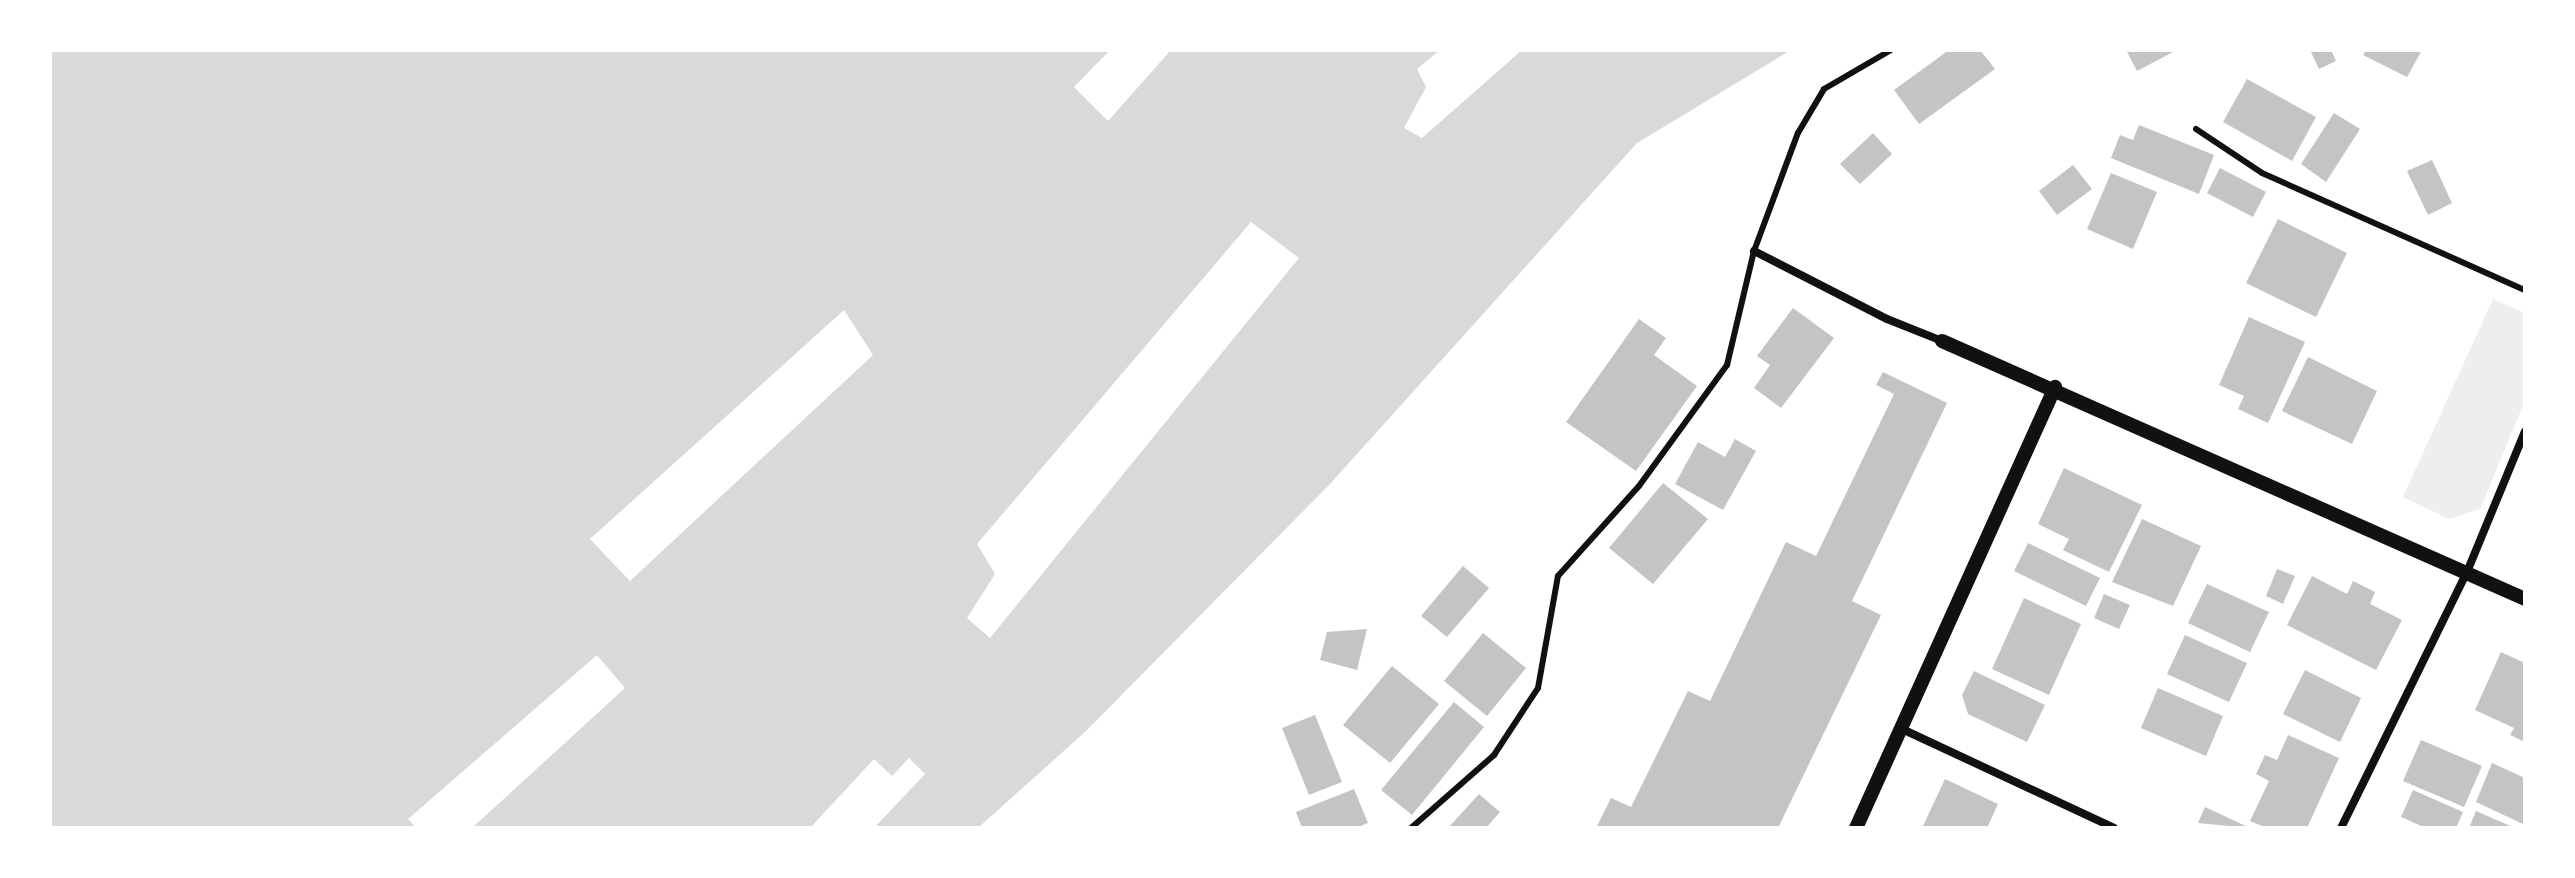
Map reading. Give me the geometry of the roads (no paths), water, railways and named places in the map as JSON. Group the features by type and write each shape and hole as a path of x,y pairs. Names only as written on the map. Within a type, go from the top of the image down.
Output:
{"street":[{"path":"1754,251 1887,319 2055,387 2525,599"},
{"path":"1856,828 2055,387"},
{"path":"2341,828 2467,572 2525,431"},
{"path":"1902,729 2114,828"}],"lane":[{"path":"1411,828 1494,755 1538,688 1558,576 1639,486 1727,365 1754,251 1798,133 1824,89 1891,50"},
{"path":"2196,129 2262,173 2525,290"}]}
